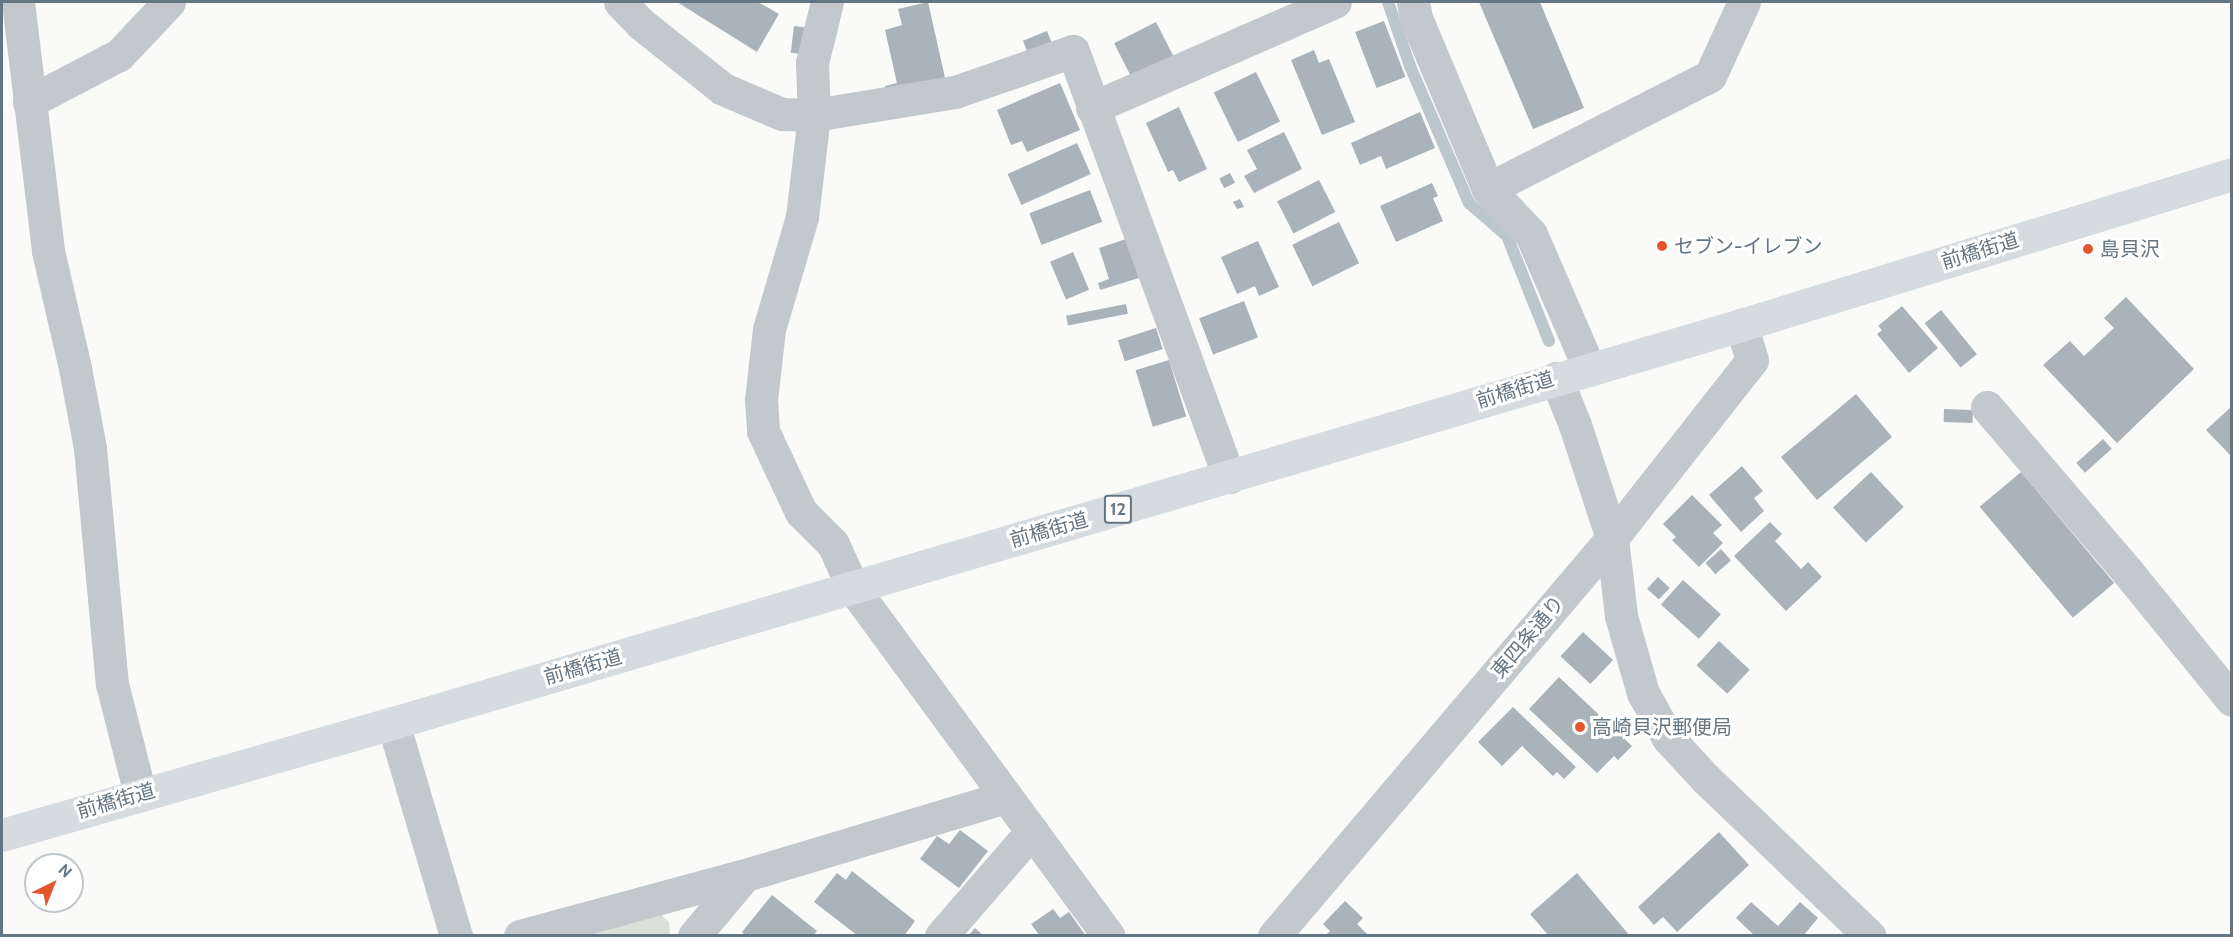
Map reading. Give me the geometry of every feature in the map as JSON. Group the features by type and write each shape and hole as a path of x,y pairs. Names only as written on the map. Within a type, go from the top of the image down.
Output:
{"main road":[{"name":"前橋街道","path":"2,835 393,723 1229,477 1589,368 1741,325 2232,174"}],"street":[{"path":"18,2 12,57 29,102 48,251 75,368 90,448 112,684 140,794"},
{"path":"29,102 119,54 169,2"},
{"path":"620,2 640,23 723,89 782,114 814,115 956,92 1073,51 1229,477"},
{"path":"827,2 812,63 814,115 802,217 770,329 761,400 763,431 801,512 834,544 854,588 1108,936"},
{"path":"1092,108 1335,2"},
{"path":"1413,2 1416,18 1488,189 1531,234 1589,368"},
{"path":"1488,189 1710,76 1744,2"},
{"name":"東四条通り","path":"1274,936 1612,538 1752,360 1741,325"},
{"path":"1556,378 1575,425 1612,538 1621,616 1643,693 1668,738 1705,778 1870,936"},
{"path":"1987,406 2092,529 2232,700"},
{"path":"393,723 456,936"},
{"path":"520,936 744,876 1006,797"},
{"path":"941,936 1032,831"},
{"path":"694,936 744,876"}],"shaded area":[{"path":"659,913 669,922 670,935 581,936"}],"building":[{"path":"677,2 758,2 779,14 757,52"},
{"path":"928,2 948,91 889,104 885,86 897,83 885,30 902,25 898,9"},
{"path":"1479,2 1540,2 1584,108 1533,129"},
{"path":"1384,21 1406,77 1377,88 1355,32"},
{"path":"1156,22 1179,67 1137,89 1114,43"},
{"path":"794,26 810,28 807,55 791,53"},
{"path":"1047,31 1056,53 1032,63 1023,41"},
{"path":"1314,50 1319,63 1329,59 1355,122 1322,135 1291,60"},
{"path":"1256,72 1280,121 1238,142 1214,93"},
{"path":"1060,83 1080,130 1027,152 1022,141 1011,145 997,110"},
{"path":"1179,107 1207,169 1179,182 1173,170 1168,172 1146,123"},
{"path":"1420,112 1435,148 1386,169 1381,156 1360,165 1351,143"},
{"path":"1284,132 1302,169 1254,193 1244,176 1257,169 1247,150"},
{"path":"1077,143 1091,174 1021,205 1008,174"},
{"path":"1230,173 1235,183 1224,188 1219,178"},
{"path":"1319,180 1335,212 1293,233 1277,201"},
{"path":"1432,183 1438,196 1433,198 1443,221 1396,242 1380,206"},
{"path":"1090,190 1102,222 1042,245 1029,213"},
{"path":"1240,199 1244,207 1237,209 1233,202"},
{"path":"1339,222 1359,263 1312,286 1292,245"},
{"path":"1126,239 1139,278 1100,290 1098,283 1109,279 1099,248"},
{"path":"1258,241 1279,287 1259,296 1255,286 1237,294 1221,257"},
{"path":"1073,252 1089,290 1066,300 1050,262"},
{"path":"2126,297 2194,369 2117,443 2043,365 2070,341 2084,356 2114,328 2104,318"},
{"path":"1244,301 1258,337 1213,355 1199,318"},
{"path":"1126,304 1128,314 1068,325 1066,316"},
{"path":"1902,306 1938,348 1909,373 1877,334 1882,330 1878,326"},
{"path":"1941,310 1977,354 1961,368 1925,323"},
{"path":"1156,328 1163,349 1125,361 1118,340"},
{"path":"1169,360 1186,416 1153,427 1136,370"},
{"path":"1856,394 1892,437 1817,500 1781,457"},
{"path":"2232,406 2232,457 2206,430"},
{"path":"1944,409 1973,410 1973,423 1944,422"},
{"path":"2103,439 2112,449 2085,473 2076,463"},
{"path":"1742,466 1763,491 1754,498 1764,511 1741,532 1709,495"},
{"path":"1871,472 1904,507 1866,543 1833,507"},
{"path":"2021,472 2114,583 2073,618 1980,507"},
{"path":"1692,495 1722,525 1713,533 1723,543 1699,567 1672,540 1676,537 1663,524"},
{"path":"1770,522 1782,534 1775,541 1801,569 1808,562 1822,577 1786,611 1734,556"},
{"path":"1721,549 1731,560 1715,574 1705,563"},
{"path":"1658,577 1670,588 1659,600 1647,589"},
{"path":"1683,580 1721,614 1699,639 1661,605"},
{"path":"1583,632 1613,660 1590,684 1560,656"},
{"path":"1719,641 1750,670 1727,694 1696,665"},
{"name":"高崎貝沢郵便局","path":"1559,677 1632,746 1618,760 1614,756 1597,773 1529,709"},
{"path":"1513,707 1576,767 1564,779 1557,772 1553,776 1522,746 1502,766 1478,742"},
{"path":"960,830 988,851 959,888 920,859 937,836 949,844"},
{"path":"1719,832 1749,865 1677,932 1663,917 1654,925 1638,907"},
{"path":"852,871 915,921 904,936 858,936 814,902 837,873 846,880"},
{"path":"1577,873 1630,936 1549,936 1530,914"},
{"path":"772,895 817,931 813,936 746,936 742,932"},
{"path":"1345,901 1363,918 1357,924 1369,936 1325,936 1330,931 1323,924"},
{"path":"1751,902 1778,926 1800,902 1818,918 1803,936 1755,936 1736,918"},
{"path":"1053,909 1060,918 1069,912 1086,936 1040,936 1031,924"},
{"path":"975,928 984,936 968,936"}],"waterway":[{"path":"1388,2 1410,66 1469,203 1507,236 1549,341"}],"place":[{"name":"セブン-イレブン","path":"1662,246"},
{"name":"島貝沢","path":"2088,249"},
{"name":"高崎貝沢郵便局","path":"1580,727"}]}
